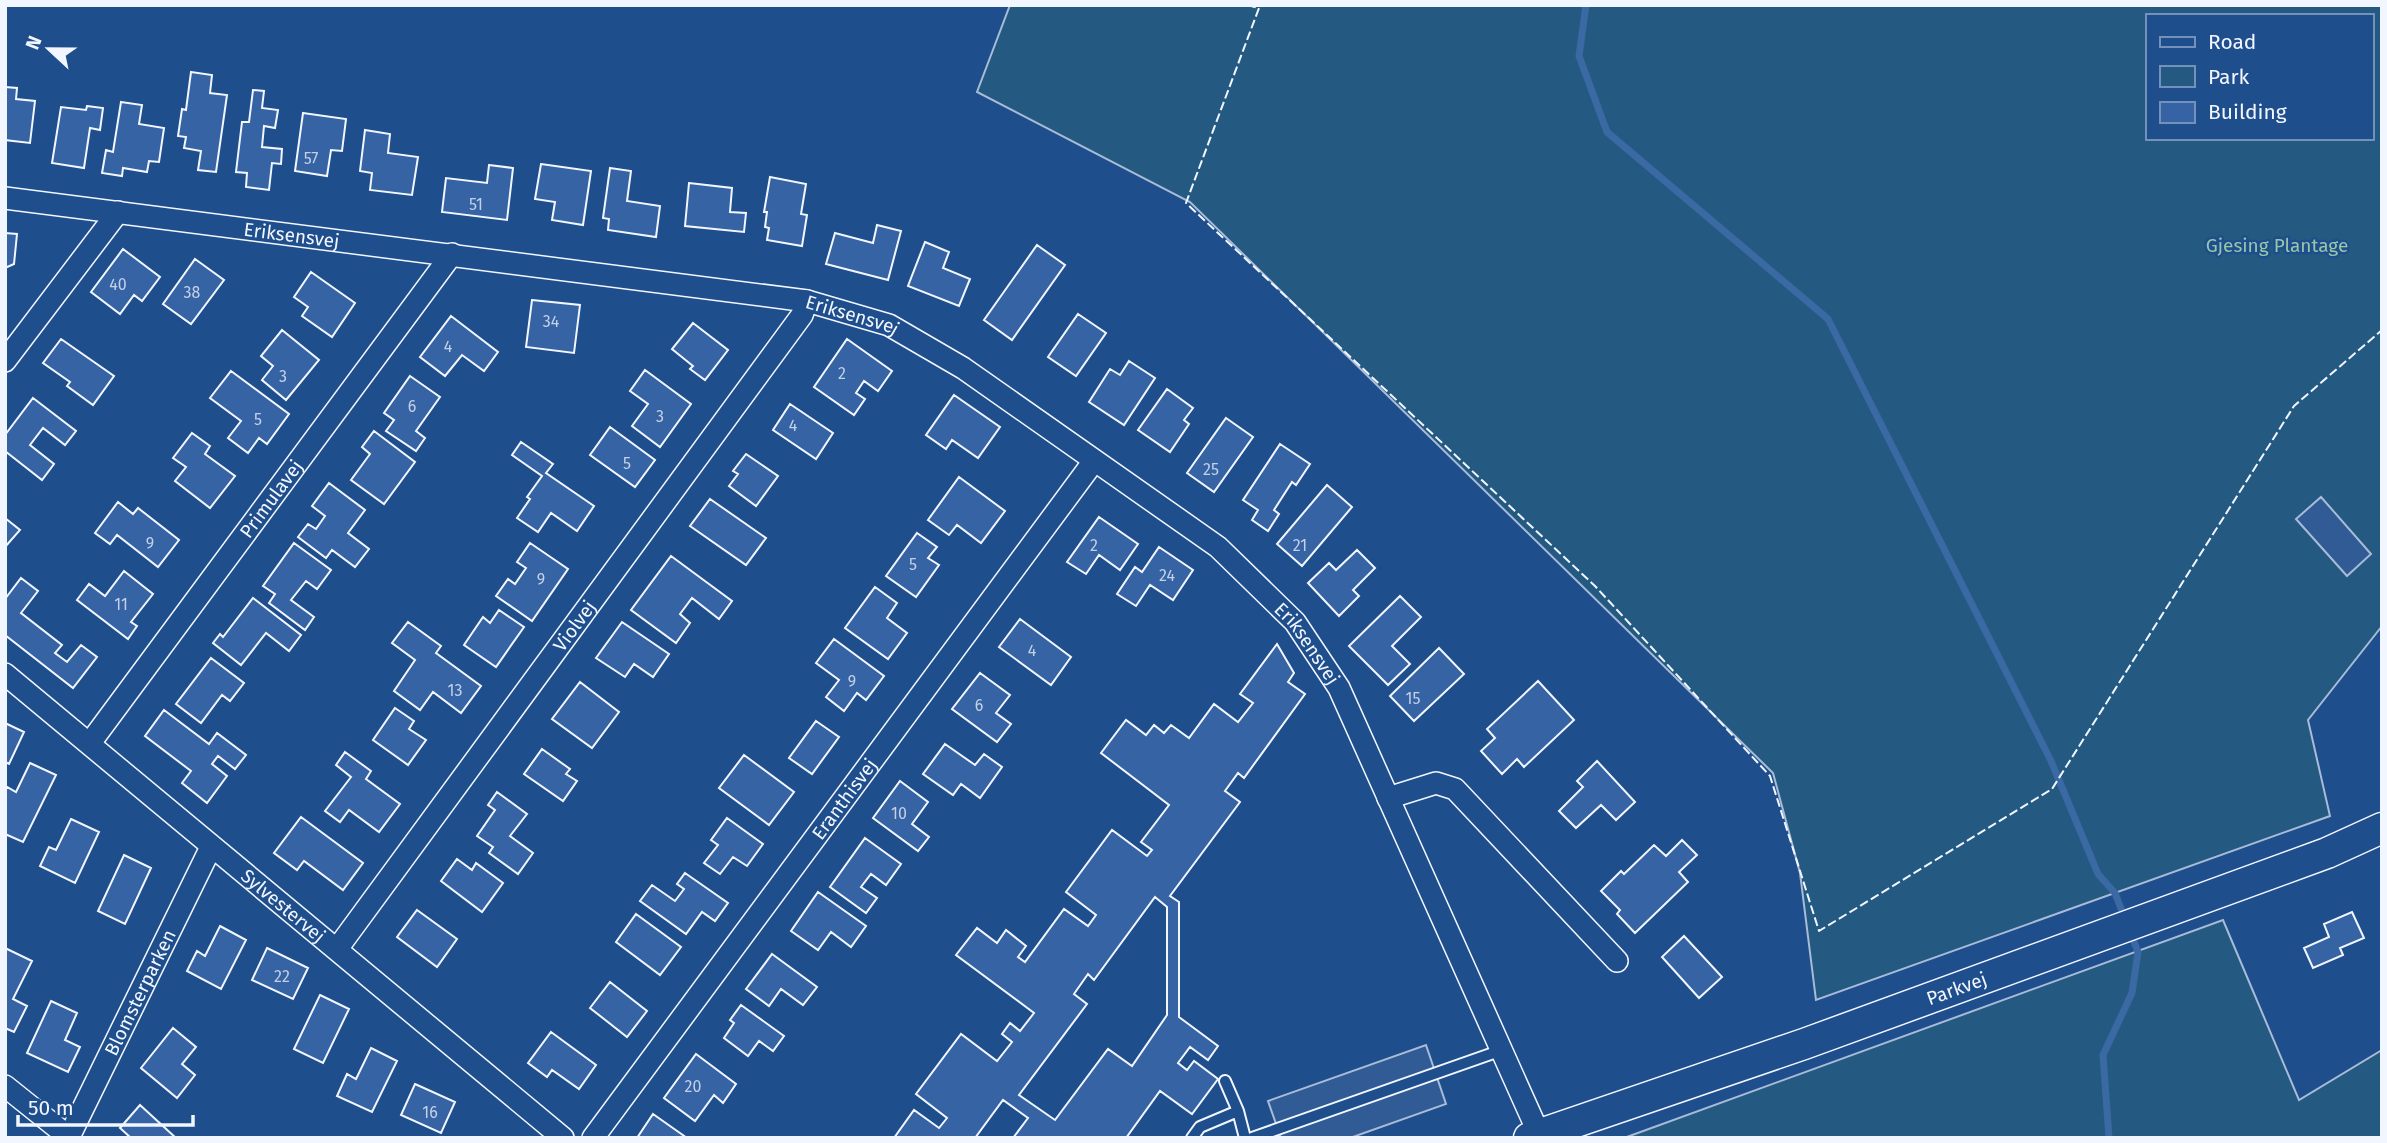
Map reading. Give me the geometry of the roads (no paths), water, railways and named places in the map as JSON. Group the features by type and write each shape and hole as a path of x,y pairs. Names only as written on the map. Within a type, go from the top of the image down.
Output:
{"street":[{"name":"Eriksensvej","path":"5,198 807,301 889,324 963,368 1218,547 1295,622 1339,688 1502,1050 1534,1136"},
{"path":"5,361 118,212"},
{"name":"Primulavej","path":"90,743 452,254"},
{"name":"Violvej","path":"337,949 802,316 807,301"},
{"name":"Eranthisvej","path":"593,1138 1094,461"},
{"name":"Sylvestervej","path":"5,674 562,1138"},
{"path":"1388,798 1436,783 1455,789 1617,961"},
{"name":"Parkvej","path":"1534,1136 1804,1044 2327,853 2382,828"},
{"name":"Blomsterparken","path":"5,1086 70,1137 211,847"}],"lane":[{"path":"1252,1138 1502,1050"},
{"path":"1225,1081 1238,1111 1245,1138"},
{"path":"1192,1138 1200,1127 1238,1111"}],"waterway":[{"path":"1586,5 1579,56 1607,132 1828,319 2051,761 2098,874 2115,893 2125,919"},
{"path":"2109,1138 2103,1055 2132,993 2138,952 2131,934"}],"park label":[{"name":"Gjesing Plantage","path":"2277,245"}]}
